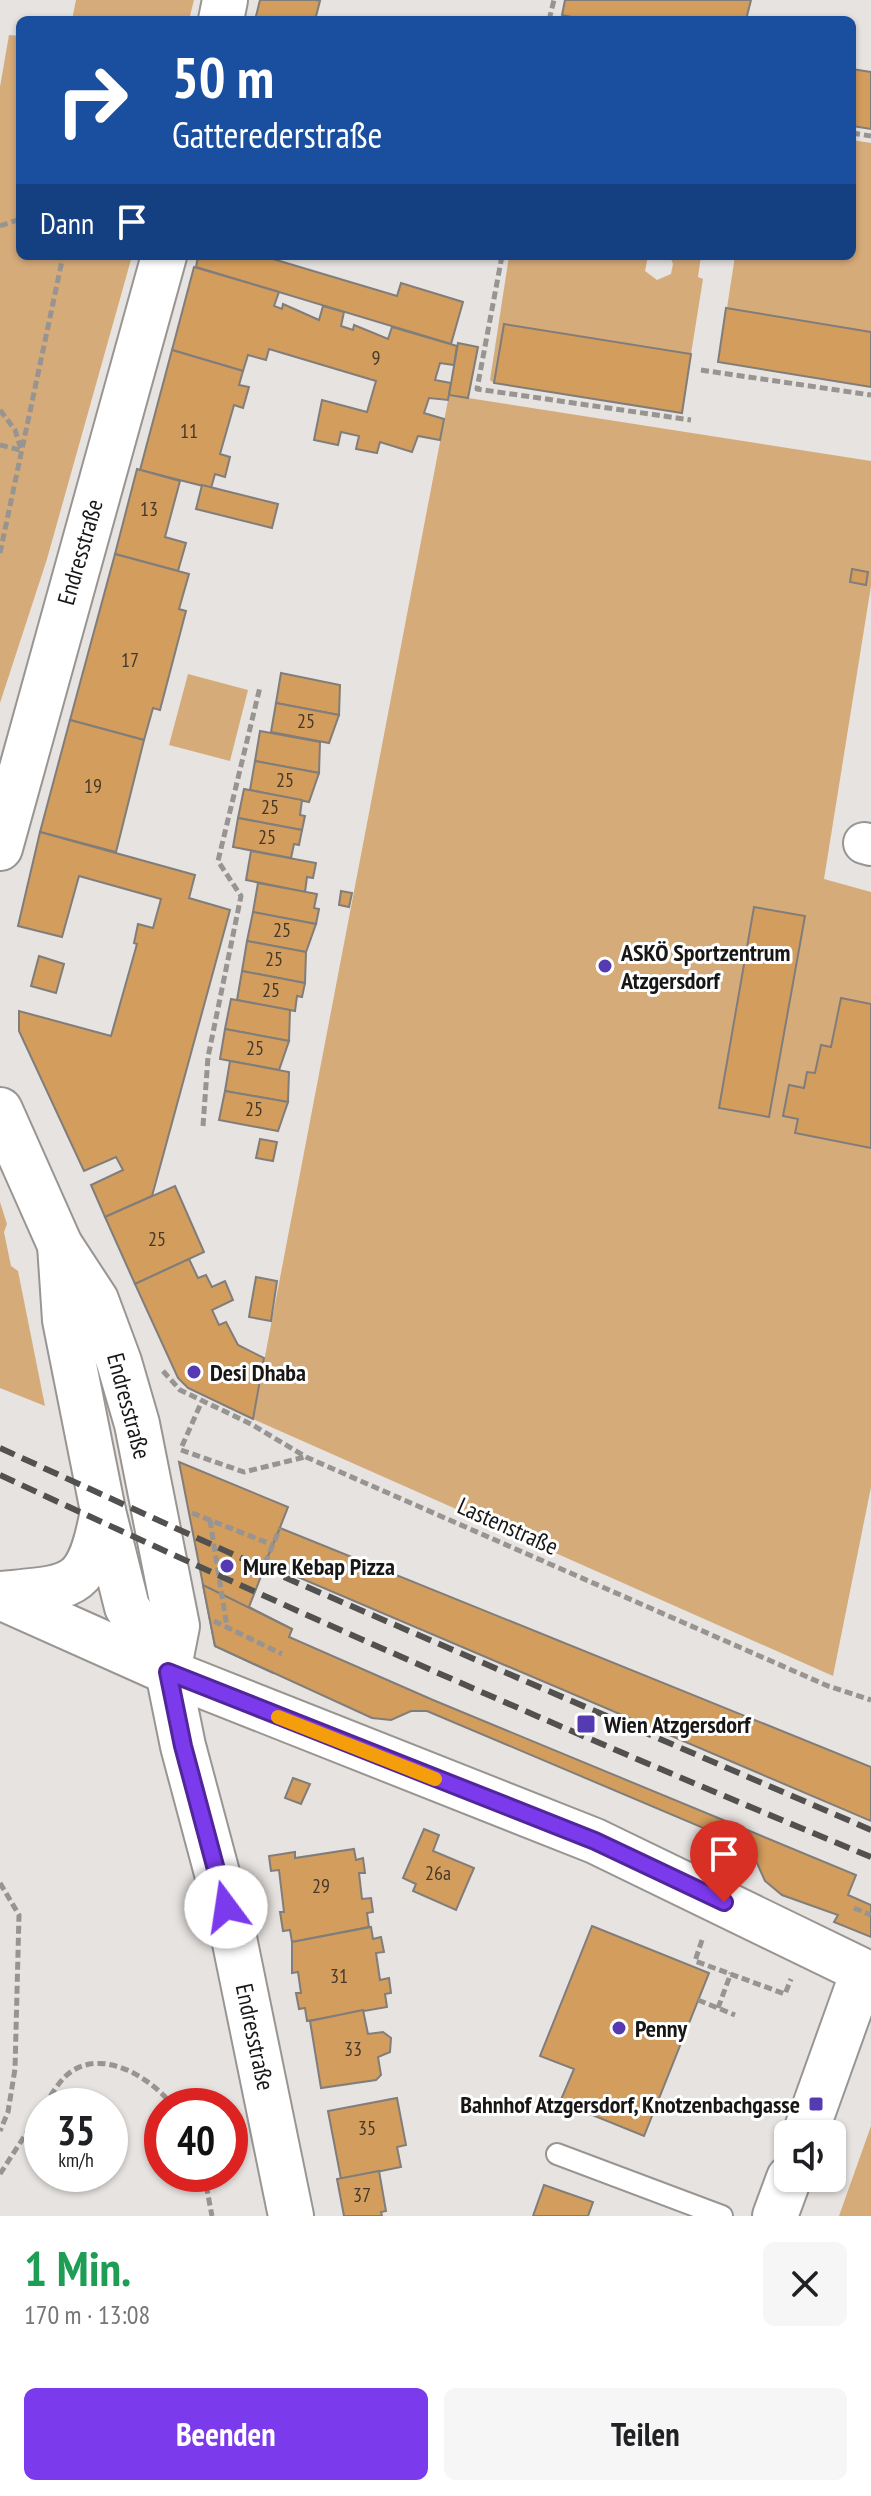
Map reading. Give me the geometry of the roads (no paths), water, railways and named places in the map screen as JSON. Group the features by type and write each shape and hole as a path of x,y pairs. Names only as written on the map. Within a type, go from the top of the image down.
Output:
{"street":[{"name":"Endresstraße","path":"0,848 163,260"},
{"name":"Endresstraße","path":"0,1110 60,1245 96,1300 119,1362 137,1424 177,1626 168,1672"},
{"name":"Endresstraße","path":"60,1245 65,1320 103,1511 127,1607 168,1672 183,1746 233,1933 291,2216"},
{"path":"0,1595 62,1588 83,1572 97,1539 103,1511"},
{"path":"0,1595 168,1672 595,1841 867,1973 810,2120"},
{"path":"775,2216 784,2192"}],"lane":[{"path":"557,2154 722,2216"}],"railway":[{"path":"0,1448 263,1568 871,1830"},
{"path":"0,1475 433,1671 871,1857"}],"place":[{"name":"ASKÖ Sportzentrum Atzgersdorf","path":"605,966"},
{"name":"Desi Dhaba","path":"194,1372"},
{"name":"Mure Kebap Pizza","path":"227,1566"},
{"name":"Wien Atzgersdorf","path":"586,1724"},
{"name":"Penny","path":"619,2028"},
{"name":"Bahnhof Atzgersdorf, Knotzenbachgasse","path":"816,2104"}]}
